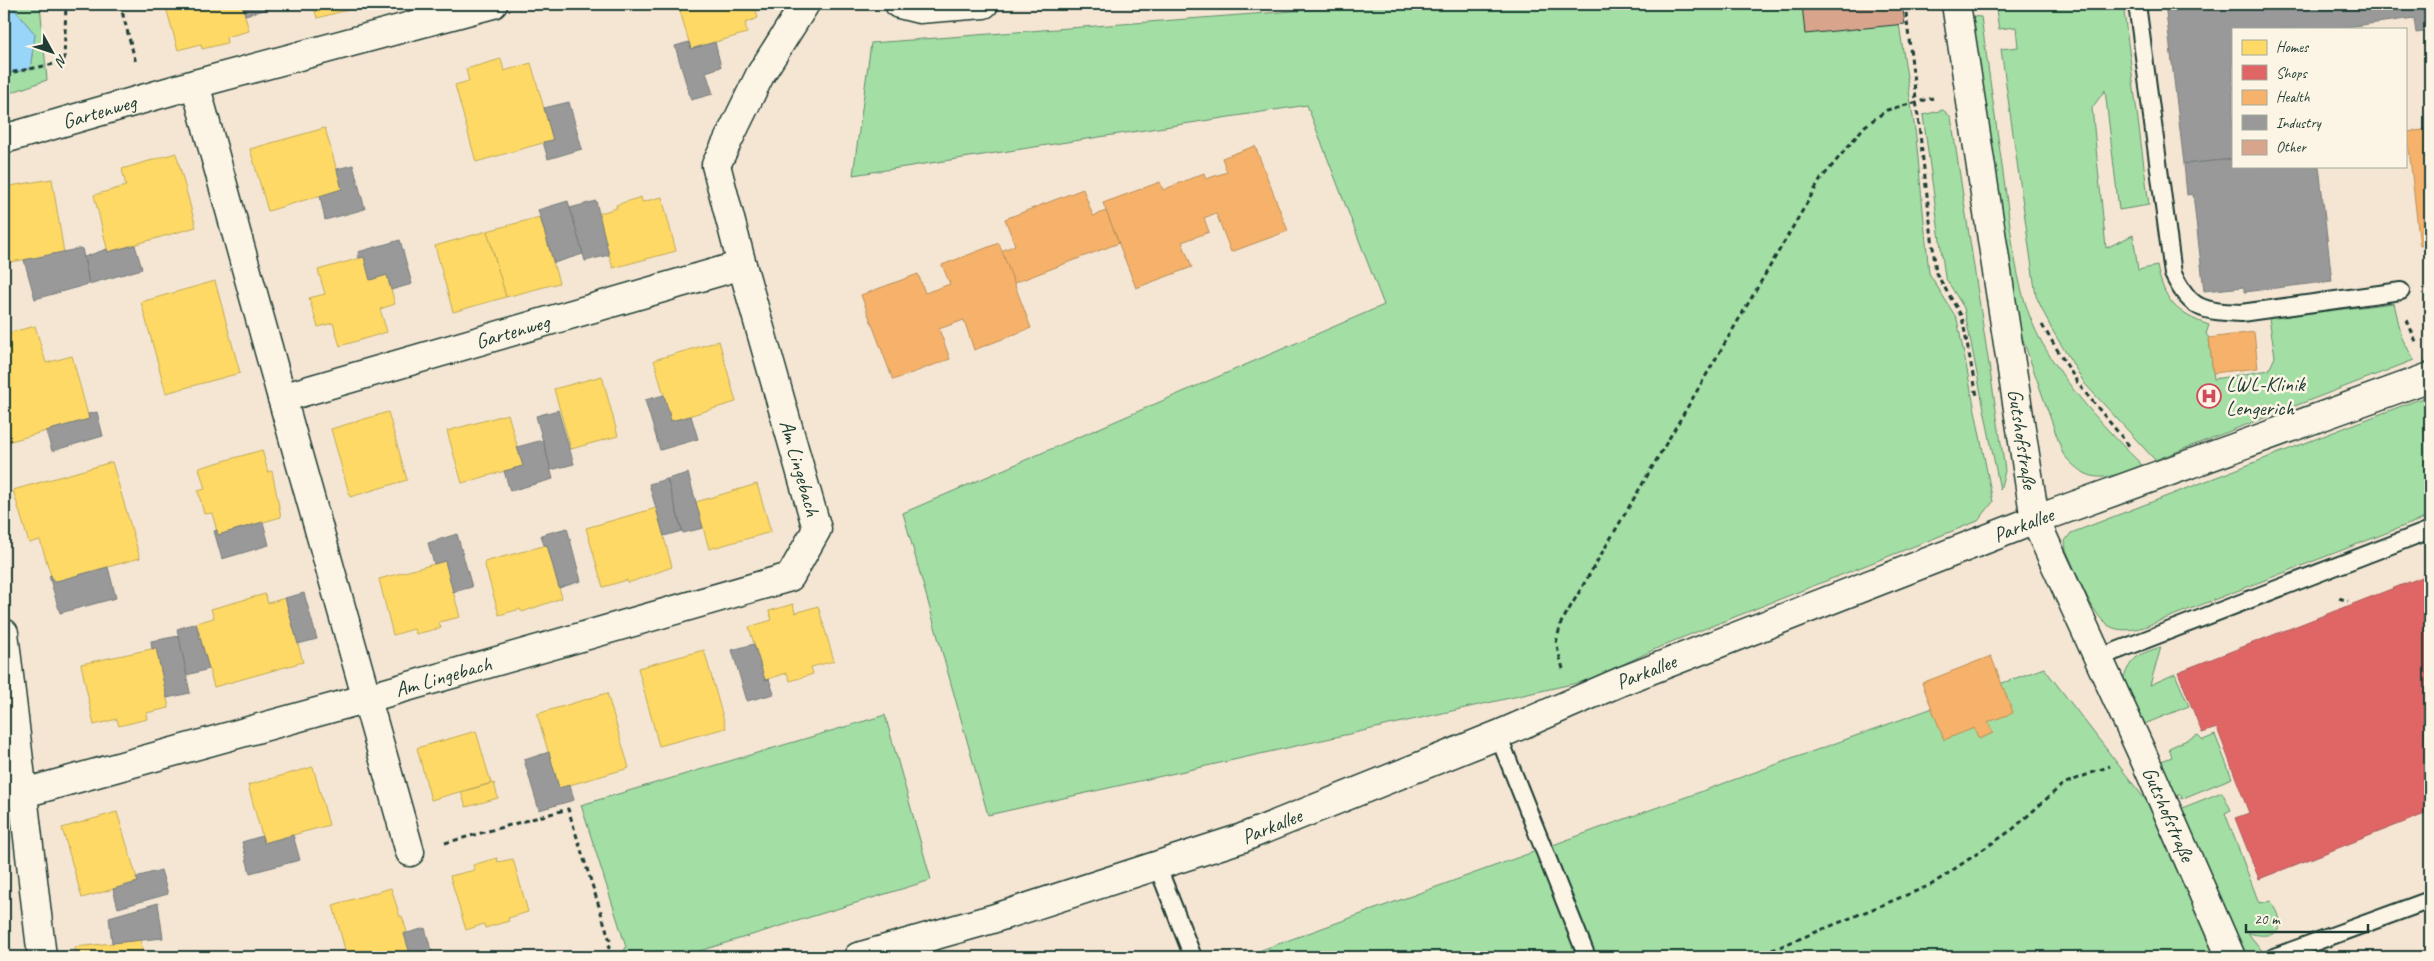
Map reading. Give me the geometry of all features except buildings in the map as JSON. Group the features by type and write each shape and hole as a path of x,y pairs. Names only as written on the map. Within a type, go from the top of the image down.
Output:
{"street":[{"name":"Gartenweg","path":"4,139 195,84 493,4"},
{"name":"Am Lingebach","path":"24,793 368,698 790,577 817,528 742,265 716,165 760,75 805,4"},
{"path":"899,4 920,9 984,4"},
{"name":"Gutshofstraße","path":"1956,4 2035,520 2231,957"},
{"path":"195,84 368,698"},
{"name":"Gartenweg","path":"282,398 742,265"},
{"name":"Parkallee","path":"858,957 992,920 1242,838 1498,735 1622,681 2035,520 2430,377"},
{"path":"4,633 42,957"},
{"name":"Am Lingebach","path":"368,698 410,852"}],"lane":[{"path":"2137,4 2172,274 2182,294 2199,308 2241,313 2401,291"},
{"path":"2098,658 2430,530"},
{"path":"1498,735 1588,957"},
{"path":"1157,865 1193,957"},
{"path":"2274,957 2430,900"}],"path":[{"path":"4,74 64,62 66,4"},
{"path":"120,4 145,98"},
{"path":"1905,4 1936,273 1962,316 1978,401"},
{"path":"1570,704 1556,643 1561,623 1821,179 1865,126 1887,110 1968,88"},
{"path":"2406,315 2418,346"},
{"path":"2040,321 2079,385 2124,441 2157,476"},
{"path":"1755,957 1931,885 2013,829 2063,784 2113,765"},
{"path":"410,852 568,809 611,944 603,957"}],"green space":[{"path":"10,4 40,4 47,80 4,95 4,74 30,69 35,34"},
{"path":"1358,4 1896,4 1916,137 1929,273 1957,319 1993,502 1978,521 1666,644 1590,680 988,815 903,513 1384,305 1307,105 853,175 871,43 1346,7"},
{"path":"1995,4 2123,4 2149,205 2119,210 2105,90 2092,108 2106,248 2133,235 2138,270 2157,266 2163,288 2173,304 2188,316 2209,325 2206,334 2209,338 2214,379 2269,370 2275,357 2269,318 2394,303 2402,338 2414,360 2155,460 2085,384 2051,328 2036,296 2001,49 2018,47 2016,27 1999,29"},
{"path":"1970,16 1981,17 2016,266 2026,305 2041,341 2062,375 2100,421 2142,465 2119,474 2100,477 2091,476 2073,465 2063,454 2015,317"},
{"path":"1943,110 1951,117 2003,456 2005,471 2000,490 1964,308 1945,277 1923,115"},
{"path":"2430,395 2430,516 2144,627 2126,630 2113,628 2102,620 2096,612 2084,591 2066,550 2065,541 2071,533"},
{"path":"2161,647 2150,685 2175,674 2189,706 2142,725 2123,679 2130,665 2137,657"},
{"path":"2044,668 2217,893 2182,808 2222,792 2231,810 2225,813 2259,903 2271,901 2278,918 2280,926 2278,930 2270,935 2248,933 2267,957 1242,957"},
{"path":"885,715 931,880 680,957 621,957 626,947 581,805"},
{"path":"2198,735 2203,740 2215,735 2232,778 2181,799 2181,794 2174,797 2159,762 2172,757 2169,748"}],"water":[{"path":"4,4 10,4 35,34 30,69 4,74"}],"place":[{"name":"LWL-Klinik Lengerich","path":"2209,396"}]}
